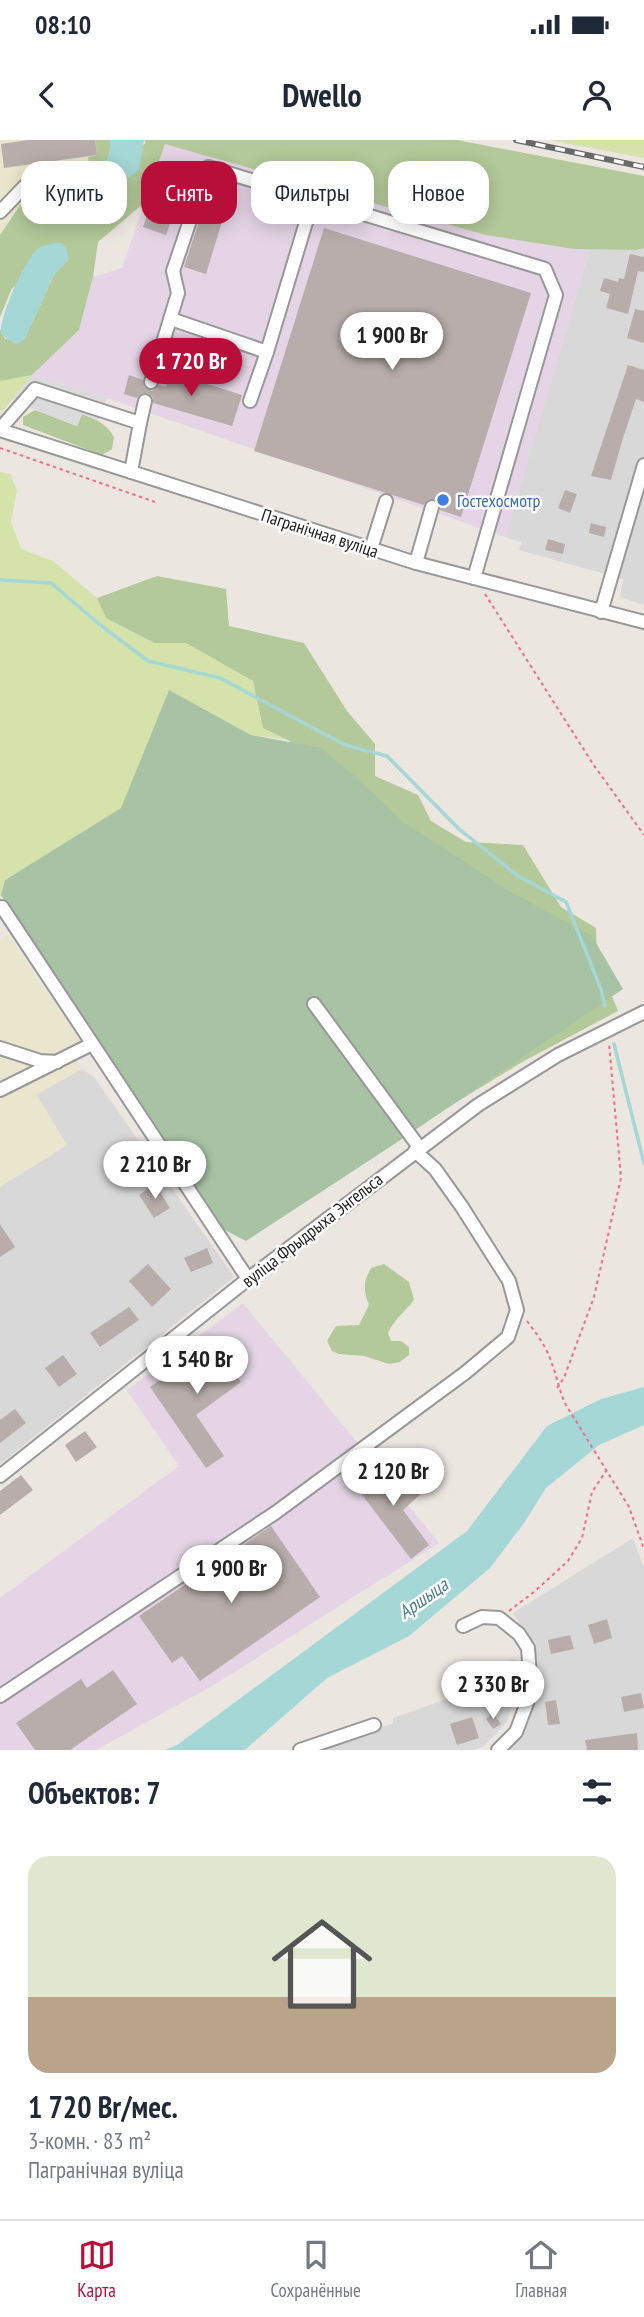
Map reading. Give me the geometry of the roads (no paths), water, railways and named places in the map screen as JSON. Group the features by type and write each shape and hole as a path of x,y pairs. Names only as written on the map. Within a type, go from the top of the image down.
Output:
{"street":[{"path":"151,382 178,293 173,271 208,167 251,180"},
{"path":"0,212 21,189"},
{"path":"374,217 545,269 556,295 474,578"},
{"path":"250,401 305,224"},
{"path":"171,319 267,352"},
{"path":"0,429 35,389 139,423"},
{"path":"131,472 145,401"},
{"name":"Пагранічная вуліца","path":"0,429 416,563 644,622"},
{"path":"601,612 644,465"},
{"path":"371,549 386,501"},
{"path":"416,563 432,507"},
{"path":"2,907 248,1279"},
{"path":"0,1696 275,1513 465,1373 508,1337 517,1310 509,1281 462,1206 417,1149 314,1004"},
{"name":"вуліца Фрыдрыха Энгельса","path":"0,1476 248,1279 478,1105 558,1055 644,1012"},
{"path":"0,1090 92,1044"},
{"path":"0,1048 40,1061 59,1062"},
{"path":"463,1626 482,1617 499,1618 519,1634 527,1648 530,1676 527,1703 516,1732 498,1750"},
{"path":"300,1750 374,1726"}],"water":[{"path":"110,140 144,140 139,170 127,178 127,161 107,161"},
{"path":"60,242 66,248 69,259 55,273 24,340 17,344 12,342 2,334 2,323 21,274 39,248"},
{"name":"Аршыца","path":"644,1387 644,1425 599,1445 546,1488 490,1568 409,1636 327,1678 245,1750 165,1750 177,1745 467,1531 547,1426 601,1399"}],"waterway":[{"path":"0,580 51,583 148,661 220,678 345,745 387,756 459,829 518,876 566,902 601,989 605,1006"},
{"path":"614,1044 644,1163"}],"railway":[{"path":"516,140 644,167"}],"place":[{"name":"Гостехосмотр","path":"443,500"}]}
